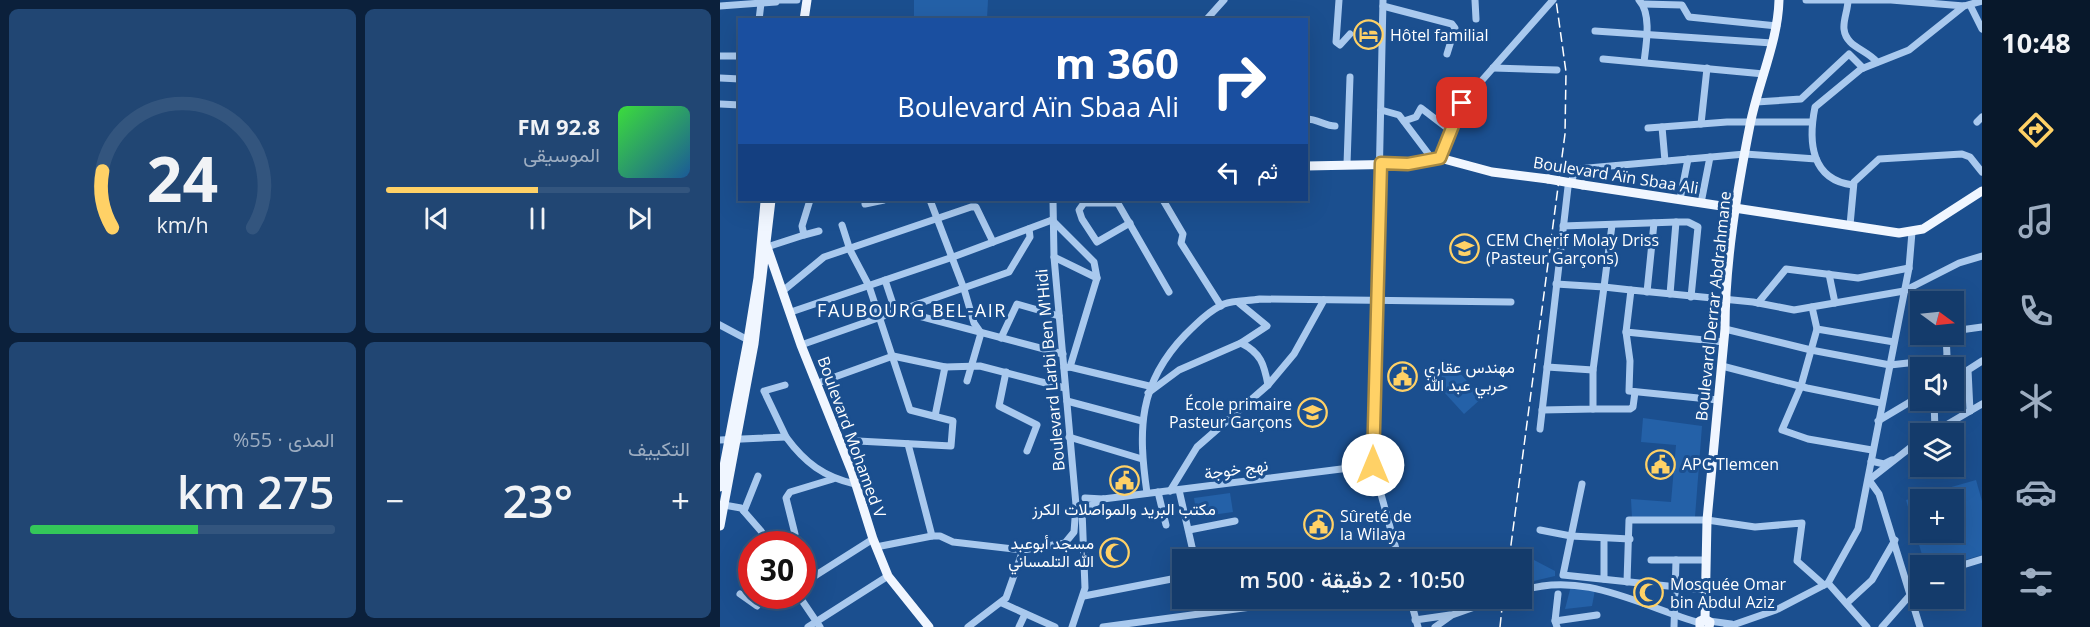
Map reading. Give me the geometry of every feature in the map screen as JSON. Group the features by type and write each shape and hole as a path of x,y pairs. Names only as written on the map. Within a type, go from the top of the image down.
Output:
{"main road":[{"path":"799,0 799,18"},
{"path":"804,18 807,0"},
{"name":"Boulevard Derrar Abdrahmane","path":"1703,624 1707,520 1724,342 1725,299 1750,124 1777,26 1779,0"},
{"name":"Boulevard Aïn Sbaa Ali","path":"1308,166 1408,164 1436,159 1492,172 1680,199 1737,210 1912,232"},
{"path":"1912,232 1923,230 1982,191"},
{"path":"720,487 758,278 765,201"},
{"path":"720,526 724,505 728,439 754,344 771,201"},
{"name":"Boulevard Mohamed V","path":"767,247 784,290 801,345 842,447 874,543 888,576 927,627"}],"street":[{"path":"720,6 799,0"},
{"path":"1211,18 1224,0"},
{"path":"1339,0 1336,42 1340,45 1350,34"},
{"path":"1475,0 1476,19"},
{"path":"1382,110 1399,115 1436,159 1451,131 1462,103 1554,0"},
{"path":"1806,0 1895,0 1967,5 1982,1"},
{"path":"1848,0 1844,26 1847,40 1857,48 1866,50 1877,62"},
{"path":"1644,62 1647,35 1641,2 1681,5 1689,17 1777,26"},
{"path":"759,18 761,3"},
{"path":"1396,549 1373,465 1383,3 1452,24 1455,28 1447,54"},
{"path":"1967,5 1982,29"},
{"path":"1853,185 1838,183 1830,179 1815,159 1812,122 1815,107 1863,68 1908,50 1967,5"},
{"path":"1594,31 1772,43"},
{"path":"1756,102 1801,99 1849,54 1863,68"},
{"path":"720,56 738,56"},
{"path":"1603,59 1764,74"},
{"path":"1493,68 1557,70"},
{"path":"1701,124 1707,68"},
{"path":"1347,164 1350,77"},
{"path":"720,78 738,79"},
{"path":"1807,94 1815,107"},
{"path":"720,104 738,105"},
{"path":"1404,121 1416,117 1421,108 1451,131"},
{"path":"1308,119 1335,126"},
{"path":"1648,128 1701,124 1812,122"},
{"path":"1662,127 1665,161"},
{"path":"1540,429 1568,187 1577,169 1745,154 1815,159"},
{"path":"1850,225 1853,185 1857,176 1879,159 1962,154 1970,157 1982,172"},
{"path":"1701,203 1710,157"},
{"path":"1680,199 1688,159"},
{"path":"804,235 802,226 810,201"},
{"path":"865,204 879,201"},
{"path":"930,201 953,257 974,323 981,333"},
{"name":"Boulevard Larbi Ben M'Hidi","path":"1052,201 1062,354 1067,367 1065,388 1069,437 1073,480 1080,507"},
{"path":"1130,223 1097,242 1079,210 1084,203 1116,201 1130,223 1169,292"},
{"path":"1164,201 1183,234 1181,243 1221,306"},
{"path":"784,290 824,257 976,207 993,242"},
{"path":"791,312 953,257 1052,220 1094,262 1097,278 1067,367 1148,390 1179,370 1240,344 1267,326 1239,303"},
{"path":"1670,294 1676,222"},
{"path":"1563,226 1688,222 1698,227 1691,297"},
{"path":"1647,292 1654,223"},
{"path":"842,225 850,250 868,286 910,410 952,421 951,446 858,441 842,447"},
{"path":"1593,410 1593,370 1612,225"},
{"path":"801,345 1009,272 1030,237 1029,229"},
{"path":"767,247 819,231"},
{"path":"1532,588 1562,583 1590,586 1703,624 1730,626 1776,610 1826,584 1857,529 1869,480 1872,450 1909,268 1912,232"},
{"path":"1556,284 1725,299 1794,310 1904,291 1959,263 1982,256"},
{"path":"1054,257 1097,278"},
{"path":"1758,303 1786,268 1858,278 1909,268"},
{"path":"1829,274 1835,303"},
{"path":"885,280 898,312"},
{"path":"1631,290 1626,332 1630,361 1628,388 1635,392 1718,400"},
{"path":"1147,493 1142,459 1142,421 1148,390 1174,347 1193,327 1221,306 1260,299 1511,302"},
{"path":"1170,491 1197,447 1268,385 1294,354 1324,300"},
{"path":"1001,338 1017,304 1059,316"},
{"path":"1812,307 1817,329 1801,386 1782,428 1783,431 1808,439 1872,450"},
{"path":"898,312 1062,354"},
{"path":"720,324 748,340"},
{"path":"1964,329 1982,327"},
{"path":"1725,329 1811,350 1890,365 1910,365"},
{"path":"1817,329 1894,342"},
{"path":"1626,332 1724,342"},
{"path":"967,381 981,333"},
{"path":"1240,344 1258,355 1263,362 1268,385"},
{"path":"818,383 892,356 945,367 980,366 1065,388"},
{"path":"1970,411 1968,370 1982,361"},
{"path":"1722,366 1881,403"},
{"path":"935,416 945,367"},
{"path":"1547,367 1593,370"},
{"path":"1006,372 999,406 1036,425 1027,452"},
{"path":"785,385 764,391 786,437 802,458 833,479 855,484"},
{"path":"1542,410 1630,409 1633,407 1635,392"},
{"path":"1067,401 1142,421"},
{"path":"1878,421 1910,402"},
{"path":"1949,423 1982,404"},
{"path":"728,439 786,437"},
{"path":"1069,437 1142,459"},
{"path":"908,444 932,536"},
{"path":"1869,480 1910,448"},
{"path":"1871,461 1884,464 1903,453"},
{"name":"نهج خوجة","path":"1080,507 1103,499 1373,465"},
{"path":"744,511 758,476"},
{"path":"794,531 786,498 790,492 833,479"},
{"path":"1073,480 1088,503 1080,507"},
{"path":"1869,480 1879,494 1910,591"},
{"path":"1582,484 1563,575 1706,590"},
{"path":"1179,490 1193,549"},
{"path":"1158,492 1166,525"},
{"path":"816,576 874,543 940,536 953,542 1023,550 1065,543 1074,532 1084,497"},
{"name":"نهج خوجة","path":"1084,497 1103,499"},
{"path":"724,505 741,507 761,531"},
{"path":"1072,627 1084,596 1080,507"},
{"path":"1627,582 1629,520 1707,520 1755,527 1802,524 1797,561 1847,603 1867,627"},
{"path":"1189,530 1235,521"},
{"path":"1540,530 1604,540 1630,539"},
{"path":"1604,540 1604,579"},
{"path":"1847,603 1872,580 1895,540"},
{"path":"968,627 1002,603 1009,592 1023,550"},
{"path":"1964,565 1982,559"},
{"path":"1651,560 1705,560"},
{"path":"1674,627 1676,560"},
{"path":"808,627 818,624 888,576"},
{"path":"1084,596 1172,579"},
{"path":"1558,594 1556,624 1597,615"},
{"path":"1882,627 1910,595"},
{"path":"1002,603 1055,627"},
{"path":"808,609 818,624"},
{"path":"1105,627 1138,625 1238,609"},
{"path":"1413,609 1417,624 1469,609"},
{"path":"1915,609 1920,627"},
{"path":"1019,627 1025,614"},
{"path":"1436,627 1452,615"}],"shaded area":[{"path":"914,0 988,0 987,18 914,18"},
{"path":"1451,363 1482,398 1464,414 1433,380"},
{"path":"1643,418 1702,426 1695,517 1632,518 1631,499 1671,502 1676,445 1641,442"},
{"path":"1976,480 1982,501 1982,555 1964,560 1964,555 1922,555 1919,543 1964,543 1964,489 1944,489"},
{"path":"1230,493 1233,512 1197,517 1194,498"},
{"path":"1910,499 1910,514 1906,500"},
{"path":"1532,559 1555,571 1555,576 1532,581"},
{"path":"1571,586 1595,590 1592,606 1565,609"}],"railway":[{"path":"1510,549 1565,134 1566,72 1556,0"},
{"path":"1500,627 1502,609"}],"place":[{"name":"Hôtel familial","path":"1369,35"},
{"name":"CEM Cherif Molay Driss (Pasteur Garçons)","path":"1465,249"},
{"name":"مهندس عقاري حربي عبد الله","path":"1403,376"},
{"name":"École primaire Pasteur Garçons","path":"1313,413"},
{"name":"APC Tlemcen","path":"1661,464"},
{"name":"مكتب البريد والمواصلات الكرز","path":"1124,481"},
{"name":"Sûreté de la Wilaya","path":"1319,525"},
{"name":"مسجد أبوعبد الله التلمساني","path":"1115,552"},
{"name":"Mosquée Omar bin Abdul Aziz","path":"1649,593"}],"district":[{"name":"FAUBOURG BEL-AIR","path":"912,310"}],"route":[{"path":"1373,465 1381,163 1408,164 1440,158 1462,103"}]}
